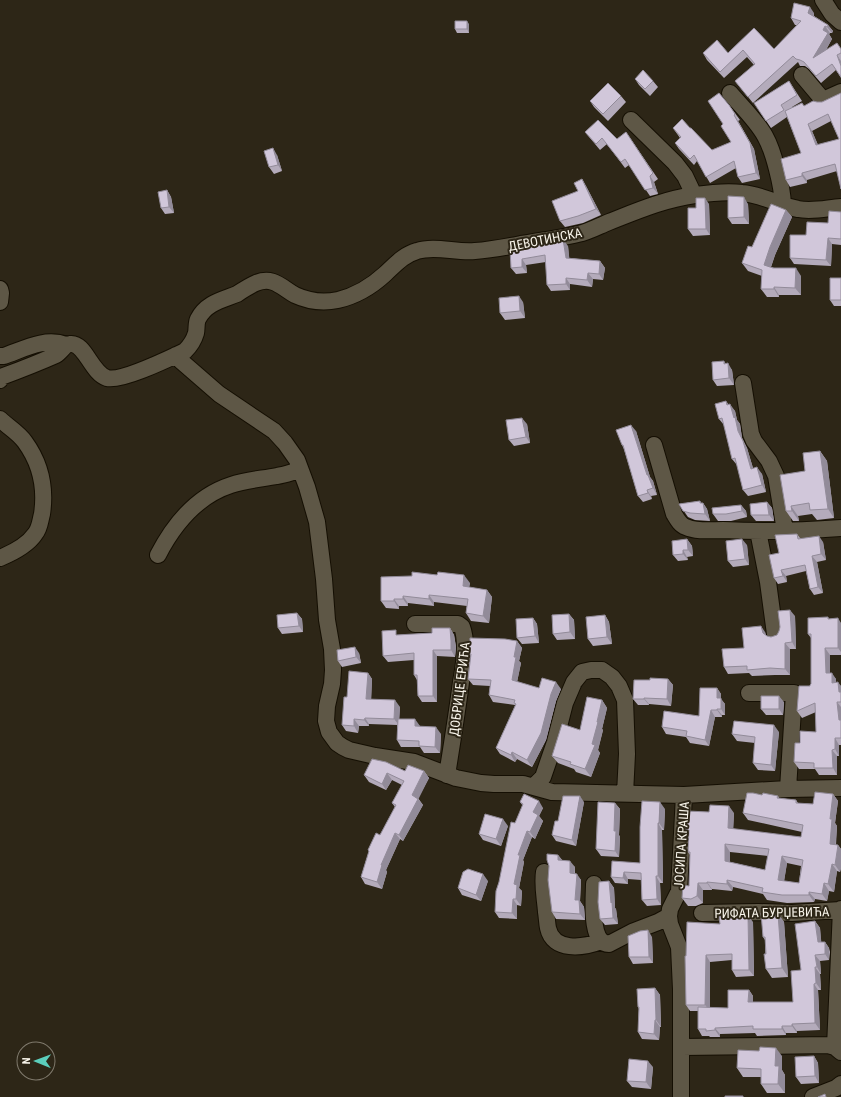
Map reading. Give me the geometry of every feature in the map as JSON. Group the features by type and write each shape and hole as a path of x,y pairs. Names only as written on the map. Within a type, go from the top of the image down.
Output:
{"street":[{"path":"822,0 832,14 841,22"},
{"path":"802,75 823,100 841,92"},
{"path":"730,93 765,136 777,171 783,204"},
{"path":"631,120 675,164 685,176 694,195"},
{"name":"ДЕВОТИНСКА","path":"66,345 70,343 79,346 92,366 106,378 121,377 185,351 190,346 195,335 198,319 208,306 237,294 258,282 273,282 302,298 319,302 328,301 346,297 364,289 386,274 394,265 418,250 435,248 470,251 501,248 581,234 650,206 694,195 740,192 756,195 789,207 806,210 841,206"},
{"path":"0,289 2,293 0,302"},
{"path":"0,356 42,342 57,342 66,345 58,354 2,377 0,380"},
{"path":"176,355 219,394 267,426 280,437 292,451 300,470 313,504 317,522 327,620 332,649 333,670 326,721 329,732 337,743 349,750 414,762 456,778 481,783 517,783 534,786 542,790 552,792 684,795"},
{"path":"743,383 751,434 754,441 769,461 776,476 785,531"},
{"path":"0,419 21,436 30,449 42,477 44,495 40,523 35,534 31,539 12,553 0,558"},
{"path":"654,445 674,514 680,524 686,528 700,530 758,532 841,528"},
{"path":"158,556 169,535 176,526 194,506 205,497 231,485 300,470"},
{"path":"758,532 768,582 775,634"},
{"name":"ДОБРИЦЕ ЕРИЋА","path":"415,624 458,624 462,627 465,634 463,670 447,775"},
{"path":"534,786 543,777 574,682 582,672 602,670 612,677 620,686 625,700 627,754 625,794"},
{"path":"749,693 794,693 788,789"},
{"name":"ЈОСИПА КРАША","path":"669,916 670,909 679,891 684,795 788,789 841,788"},
{"path":"544,872 542,883 548,929 553,940 560,944 576,947 601,942 604,944 609,944 669,916 679,947 682,1047 681,1097"},
{"path":"594,884 594,923 597,935 601,942"},
{"path":"682,1047 828,1045 838,1049 841,910"},
{"name":"РИФАТА БУРЏЕВИЋА","path":"702,913 799,913 841,910"},
{"path":"813,1097 836,1088 841,1084"}],"building":[{"path":"794,3 810,7 808,13 828,25 827,27 825,26 823,30 828,33 813,58 837,43 841,49 841,53 837,55 841,66 841,77 832,64 816,76 804,62 793,56 748,97 735,81 755,64 743,50 720,72 703,53 717,40 728,53 754,28 774,49 801,21 791,18"},
{"path":"455,21 467,21 467,29 455,29"},
{"path":"643,70 653,81 645,89 635,79"},
{"path":"789,81 797,95 781,105 784,110 766,121 754,103"},
{"path":"608,83 621,96 603,114 590,101"},
{"path":"719,93 735,114 734,115 750,143 756,173 738,177 734,161 706,177 694,155 690,159 675,143 681,137 673,128 682,119 712,150 731,142 721,126 723,124 708,101"},
{"path":"841,93 841,189 835,164 802,173 802,176 786,180 781,159 801,153 785,111 802,103 804,106 813,101 822,102","holes":["828,114 839,139 816,145 808,124"]},
{"path":"598,120 617,139 626,132 653,173 650,176 653,188 645,190 625,159 621,162 602,138 596,144 585,132"},
{"path":"273,148 278,165 269,167 264,151"},
{"path":"582,179 596,209 560,221 552,201 578,191 574,183"},
{"path":"167,190 169,207 161,208 158,192"},
{"path":"728,196 744,197 744,217 728,218"},
{"path":"696,198 705,198 706,229 688,229 688,208 696,208"},
{"path":"771,204 786,210 764,265 773,268 796,268 795,288 774,287 774,289 761,289 762,270 742,263 748,246 752,247"},
{"path":"829,211 841,212 841,239 828,238 826,260 790,258 790,235 806,235 807,222 828,223"},
{"path":"563,239 566,258 600,261 599,274 588,273 587,280 566,278 566,284 547,285 545,255 522,259 522,267 511,268 510,249"},
{"path":"830,278 841,278 841,300 830,300"},
{"path":"519,296 520,311 500,313 499,298"},
{"path":"724,361 724,364 728,363 729,378 713,380 712,362"},
{"path":"726,401 727,405 730,404 734,418 735,417 738,431 743,441 751,469 757,467 762,485 743,490 735,458 732,459 722,418 719,419 715,404"},
{"path":"522,418 526,437 509,440 506,420"},
{"path":"631,425 647,475 653,488 647,490 648,493 638,496 623,445 616,430"},
{"path":"820,451 828,509 810,510 809,503 791,506 792,511 786,511 780,475 805,471 803,453"},
{"path":"700,501 700,503 703,503 705,514 683,511 679,504"},
{"path":"767,502 769,515 751,515 750,504"},
{"path":"741,505 742,511 726,514 713,514 712,508"},
{"path":"797,534 798,539 819,536 821,554 812,556 818,587 810,589 805,565 781,570 783,576 774,578 769,555 779,553 775,535"},
{"path":"687,539 688,550 683,550 683,554 673,555 672,541"},
{"path":"742,539 745,559 728,561 726,541"},
{"path":"412,572 437,575 438,572 464,575 463,586 487,590 483,616 466,613 468,599 429,595 429,599 403,596 403,599 381,601 381,577 412,576"},
{"path":"790,610 792,642 785,643 785,669 770,668 747,670 747,666 724,667 722,649 744,648 742,628 761,626 763,633 767,636 771,637 777,635 780,627 778,611"},
{"path":"297,613 299,626 278,628 277,615"},
{"path":"569,614 570,632 553,634 552,615"},
{"path":"605,615 607,637 588,639 586,617"},
{"path":"828,617 828,619 838,618 838,648 825,648 826,673 832,673 832,683 838,682 839,692 841,692 841,702 837,702 839,720 841,720 841,738 835,738 835,749 832,750 833,768 814,768 814,763 794,762 795,743 800,743 800,731 816,732 815,703 797,711 799,686 810,686 811,684 811,634 808,634 808,618"},
{"path":"533,618 535,636 517,638 516,619"},
{"path":"432,628 450,628 451,650 433,650 433,696 418,696 417,675 414,675 414,653 383,656 382,631 396,630 396,635 432,633"},
{"path":"470,638 505,639 517,641 512,680 539,688 542,678 556,682 551,694 541,733 527,760 512,752 511,755 496,748 516,704 514,703 515,700 489,695 491,680 468,679 471,654 469,654"},
{"path":"355,647 356,657 338,661 337,650"},
{"path":"349,671 368,673 366,699 395,700 394,719 354,719 354,726 342,725 344,697 347,697"},
{"path":"650,678 668,679 667,699 633,699 634,680 650,680"},
{"path":"700,688 717,688 717,698 721,698 721,709 711,710 705,740 686,736 687,731 662,727 664,711 699,716"},
{"path":"761,696 779,696 779,709 761,709"},
{"path":"587,697 602,700 592,744 595,745 585,769 570,764 571,762 552,756 562,724 580,730"},
{"path":"398,719 415,719 415,726 436,727 435,747 419,746 419,741 397,740"},
{"path":"734,721 774,725 771,765 753,763 755,737 732,734"},
{"path":"372,759 386,762 405,771 408,765 424,771 412,795 418,799 399,835 395,833 381,865 377,882 361,877 369,851 368,850 376,833 380,835 396,805 392,803 404,781 387,773 382,784 364,775"},
{"path":"815,792 833,794 830,819 832,819 830,844 838,845 835,865 832,864 828,884 824,883 822,894 809,892 809,895 782,895 762,892 763,888 727,880 727,884 707,882 698,883 697,896 691,899 682,898 683,885 689,886 690,852 688,852 689,830 686,830 687,811 709,812 710,805 729,806 728,828 801,837 803,825 743,813 747,793 762,795 763,793 778,796 777,798 796,800 796,803 813,804","holes":["725,844 769,849 765,870 725,861","782,856 803,860 799,883 778,880"]},
{"path":"524,794 539,801 533,812 538,815 530,832 527,831 518,855 520,855 514,884 517,885 516,899 513,899 512,913 495,912 496,891 511,822 515,823 523,804 520,802"},
{"path":"563,796 580,796 572,840 552,835 555,821 558,821"},
{"path":"642,801 660,802 658,823 658,876 656,876 657,899 642,900 641,873 624,872 623,878 611,877 612,861 640,863"},
{"path":"598,802 615,803 615,851 596,849"},
{"path":"485,814 503,819 496,839 479,834"},
{"path":"547,854 558,855 558,860 570,861 570,873 577,874 575,900 579,900 580,914 552,912 548,880 549,866"},
{"path":"468,869 483,874 476,895 458,888 463,872"},
{"path":"609,881 613,918 600,919 598,902 599,882"},
{"path":"761,913 778,914 782,968 766,969 764,954 766,954 765,937 763,937"},
{"path":"748,915 749,970 732,970 732,954 706,955 705,1005 686,1005 685,956 687,922 720,924 719,916"},
{"path":"815,921 818,942 825,942 825,954 815,955 817,967 815,967 816,983 814,984 815,1023 792,1024 792,1026 782,1026 782,1029 753,1029 753,1026 715,1028 715,1030 706,1031 706,1029 698,1029 698,1007 728,1008 728,990 749,990 748,1002 793,1002 791,971 801,970 795,924"},
{"path":"648,930 649,957 629,957 628,936 640,931"},
{"path":"655,988 656,1020 654,1034 638,1032 639,1007 637,989"},
{"path":"760,1047 776,1048 775,1066 779,1066 778,1084 761,1084 761,1069 737,1068 738,1050 759,1051"},
{"path":"814,1056 815,1076 796,1077 795,1057"},
{"path":"629,1059 648,1061 646,1082 627,1081"},
{"path":"825,1094 826,1097 818,1097"},
{"path":"743,1096 743,1097 725,1097"}]}
